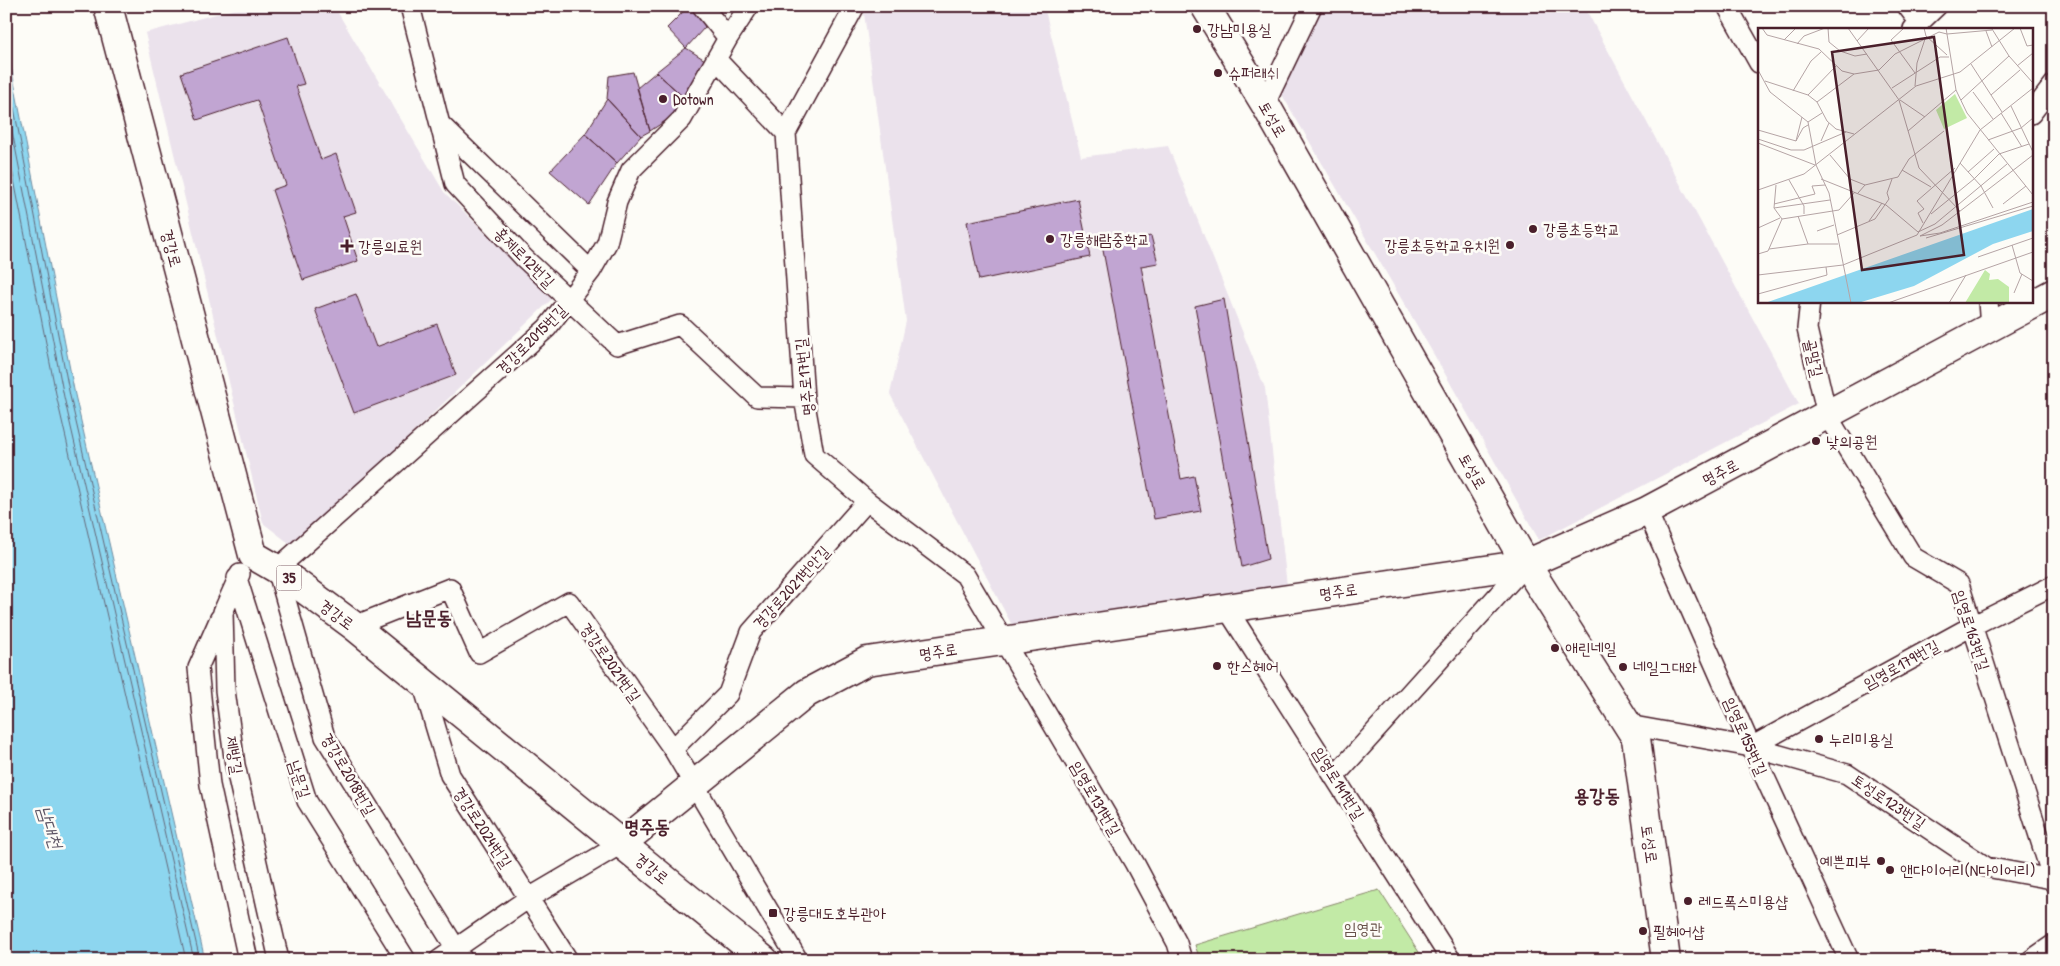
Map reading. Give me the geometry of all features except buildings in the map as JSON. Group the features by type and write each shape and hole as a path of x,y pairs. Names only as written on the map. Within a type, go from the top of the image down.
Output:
{"street":[{"name":"경강로","path":"108,6 253,555 277,569 354,626 764,960"},
{"name":"홍제로12번길","path":"410,6 455,184 524,258 617,345 680,325 757,397 804,398"},
{"path":"702,6 728,38"},
{"name":"경강로2015번길","path":"277,569 547,328 570,301 607,243 617,202 631,170 682,119 728,38 749,6"},
{"path":"716,59 786,133 855,6"},
{"name":"토성로","path":"1205,6 1265,104 1526,564 1636,738 1666,960"},
{"path":"1297,6 1300,34"},
{"path":"1265,104 1312,6"},
{"path":"1727,6 1758,61"},
{"path":"1907,6 1916,26 1937,6"},
{"path":"2032,113 2054,84"},
{"path":"440,125 591,270"},
{"name":"명주로17번길","path":"786,133 804,398 814,455 867,501 964,574 1004,641"},
{"name":"명주로","path":"2032,300 2054,293"},
{"name":"골말길","path":"1810,302 1807,329 1827,415"},
{"name":"명주로","path":"622,844 807,693 867,661 1526,564 1647,511 1827,415 1989,314 2026,302"},
{"name":"임영로163번길","path":"1827,415 1913,556 1958,584 2053,881"},
{"name":"경강로2021번안길","path":"673,749 728,694 751,632 867,501"},
{"name":"임영로155번길","path":"1647,511 1750,747 1849,960"},
{"name":"제방길","path":"253,555 237,578 222,612 225,690 235,765 279,960"},
{"path":"1334,777 1526,564"},
{"name":"경강로2018번길","path":"277,569 325,737 459,953"},
{"name":"남문길","path":"237,578 307,801 406,960"},
{"name":"임영로179번길","path":"1750,747 1972,626 2054,585"},
{"name":"경강로2021번길","path":"354,626 450,588 480,653 569,602 673,749 798,960"},
{"name":"임영로141번길","path":"1226,607 1451,960"},
{"path":"222,612 198,668 210,785 248,960"},
{"name":"임영로131번길","path":"1004,641 1135,864 1179,951"},
{"name":"경강로2024번길","path":"422,682 450,776 568,960"},
{"name":"토성로123번길","path":"1628,724 1750,747 1847,774 1986,867 2053,881"},
{"path":"439,960 459,953 529,898 622,844"},
{"path":"2031,960 2054,944"}],"shaded area":[{"name":"강릉의료원","path":"246,6 334,6 444,192 552,299 294,547 263,523 145,33"},
{"name":"강릉해람중학교","path":"863,6 1044,6 1081,157 1168,146 1265,388 1287,586 1014,629 890,394 906,321"},
{"name":"강릉초등학교","path":"1320,6 1584,6 1799,404 1539,540 1440,365 1281,93"}],"green space":[{"name":"임영관","path":"1379,890 1424,960 1200,960 1195,945"}],"water":[{"name":"남대천","path":"6,41 75,395 205,960 6,960"}],"place":[{"name":"강남미용실","path":"1197,29"},
{"name":"슈퍼래쉬","path":"1218,73"},
{"name":"Dotown","path":"663,99"},
{"name":"강릉초등학교","path":"1533,229"},
{"name":"강릉해람중학교","path":"1050,239"},
{"name":"강릉초등학교유치원","path":"1510,245"},
{"name":"강릉의료원","path":"347,246"},
{"name":"낮의공원","path":"1816,441"},
{"name":"애린네일","path":"1555,648"},
{"name":"한스헤어","path":"1217,666"},
{"name":"네일그대와","path":"1623,667"},
{"name":"누리미용실","path":"1819,739"},
{"name":"예쁜피부","path":"1881,861"},
{"name":"앤다이어리(N다이어리)","path":"1890,870"},
{"name":"레드폭스미용샵","path":"1688,901"},
{"name":"강릉대도호부관아","path":"773,913"},
{"name":"필헤어샵","path":"1643,931"}],"district":[{"name":"남문동","path":"429,617"},
{"name":"용강동","path":"1597,795"},
{"name":"명주동","path":"647,826"}]}
